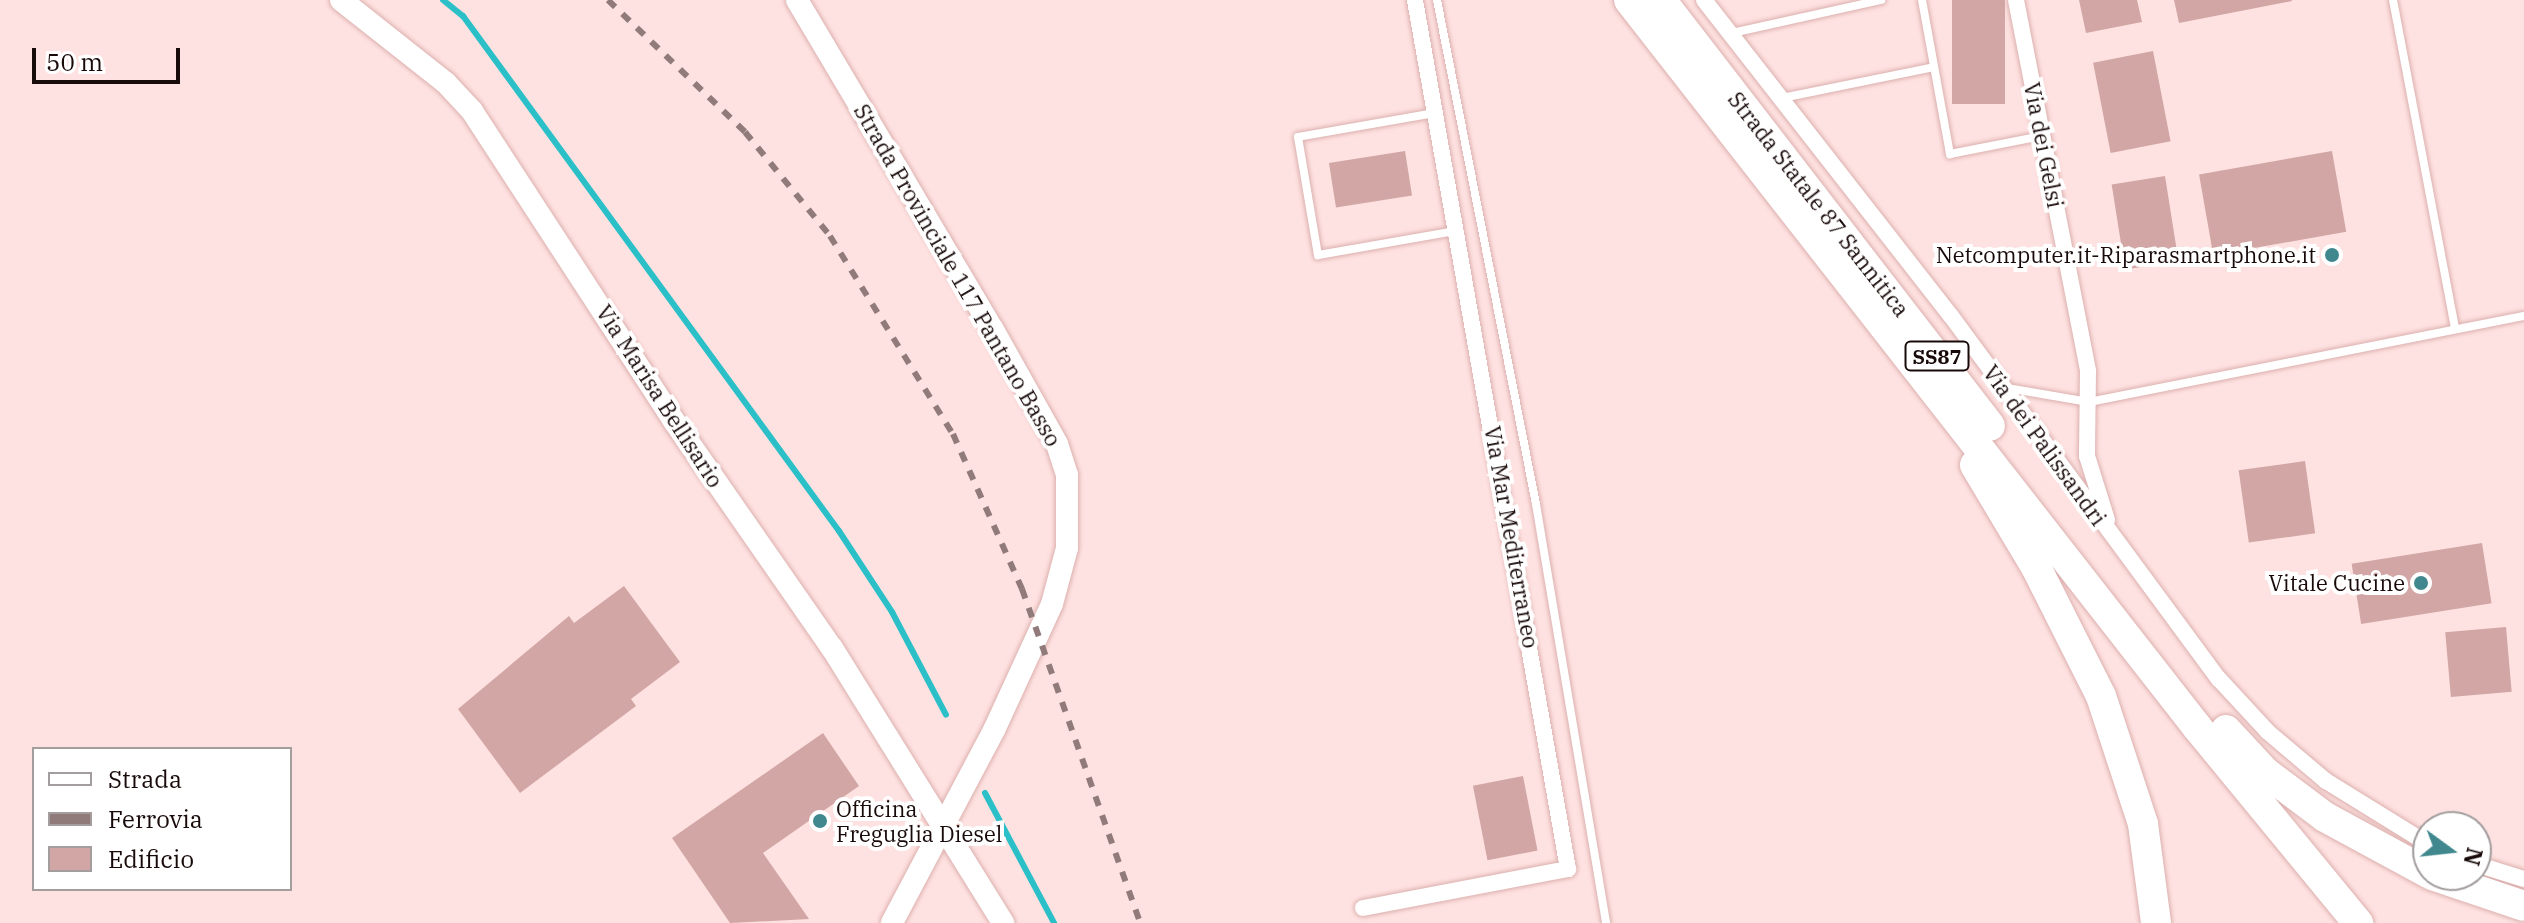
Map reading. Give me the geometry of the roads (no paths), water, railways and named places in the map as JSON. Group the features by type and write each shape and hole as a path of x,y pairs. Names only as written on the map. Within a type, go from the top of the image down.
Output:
{"highway":[{"name":"Strada Statale 87 Sannitica","path":"1629,0 1933,392"},
{"name":"Strada Statale 87 Sannitica","path":"1661,0 2211,714"},
{"name":"SS87","path":"1933,392 1956,413 2197,727 2284,828"},
{"path":"1933,392 1945,422 2037,569 2101,696 2139,811 2159,918"},
{"path":"2211,714 2284,828 2358,923"},
{"path":"2211,714 2293,794 2364,840 2412,859"},
{"path":"2471,891 2513,923"},
{"path":"2488,891 2524,906"}],"street":[{"name":"Via Marisa Bellisario","path":"341,0 446,83 472,111 674,421 832,648 1003,923"},
{"name":"Strada Provinciale 117 Pantano Basso","path":"797,0 992,328 1057,444 1067,475 1067,548 1052,604 944,825 892,923"},
{"name":"Via Mar Mediterraneo","path":"1363,908 1568,869 1415,0"},
{"name":"Via dei Palissandri","path":"1704,0 2003,387 2133,567 2219,679 2268,732 2326,781 2412,834"},
{"name":"Via dei Gelsi","path":"2016,0 2088,371 2087,456 2095,493 2133,567"},
{"path":"2492,877 2524,879"}],"lane":[{"path":"1437,0 1536,504 1606,923"},
{"path":"1731,34 1881,0"},
{"path":"1922,0 1950,154 2042,136"},
{"path":"2393,0 2455,329"},
{"path":"1781,98 1934,67"},
{"path":"1436,113 1298,137 1318,255 1458,231"},
{"path":"2003,387 2089,402 2524,316"}],"waterway":[{"path":"443,0 463,16 839,531 892,612 946,715"},
{"path":"985,793 1054,923"}],"railway":[{"path":"608,0 745,132 830,236 953,434 1022,589 1140,923"}],"place":[{"name":"Netcomputer.it-Riparasmartphone.it","path":"2332,255"},
{"name":"Vitale Cucine","path":"2421,583"},
{"name":"Officina Freguglia Diesel","path":"820,821"}]}
